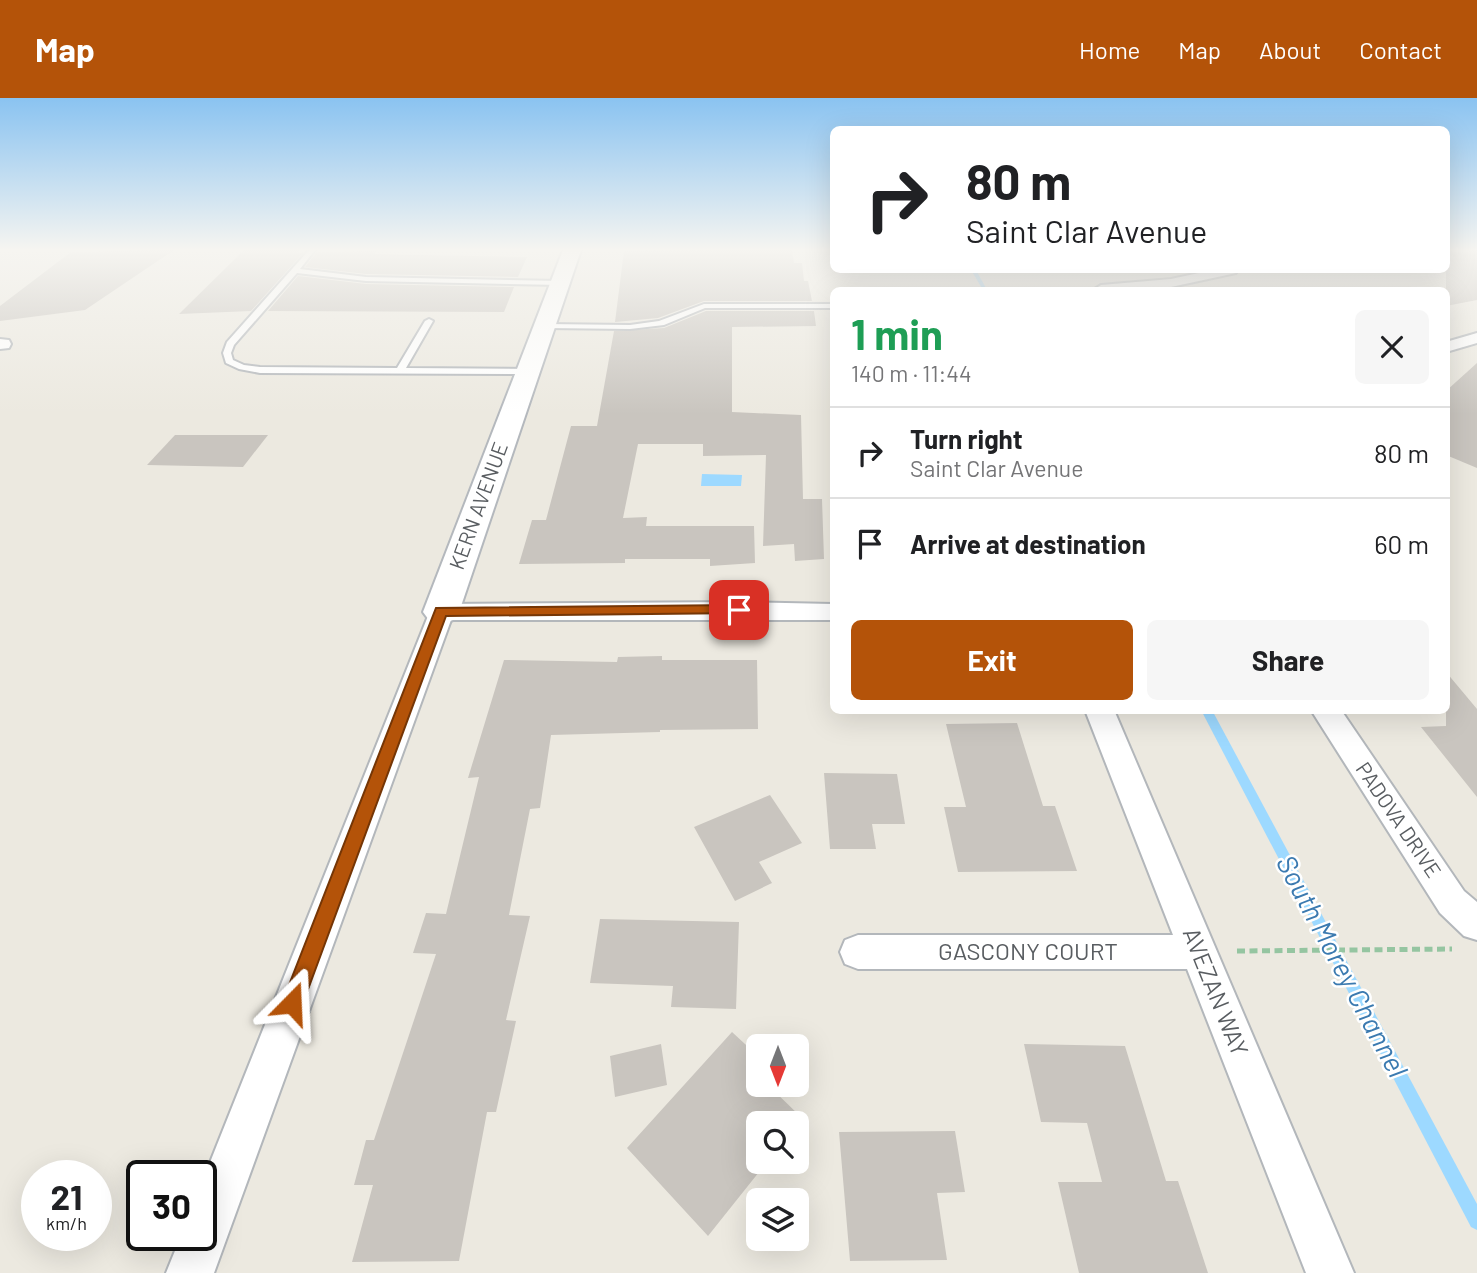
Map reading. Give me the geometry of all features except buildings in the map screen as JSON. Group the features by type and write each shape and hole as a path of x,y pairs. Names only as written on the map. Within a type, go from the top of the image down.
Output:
{"street":[{"name":"KERN AVENUE","path":"190,1273 441,612 553,305"},
{"path":"1450,345 1477,338"},
{"path":"441,612 830,612"},
{"name":"AVEZAN WAY","path":"1101,714 1330,1273"},
{"name":"PADOVA DRIVE","path":"1328,714 1452,902 1470,936"},
{"name":"GASCONY COURT","path":"858,951 1198,951"}],"lane":[{"path":"265,305 230,344 227,353 229,361 242,367 260,370 529,371"},
{"path":"546,326 630,327 661,323 704,306 830,306"},
{"path":"400,370 429,321"}],"path":[{"path":"1198,951 1438,951 1470,936"}],"water":[{"path":"702,474 742,475 741,486 701,486"}],"waterway":[{"name":"South Morey Channel","path":"1208,714 1477,1221"}],"route":[{"path":"292,1003 441,612 739,610"}]}
